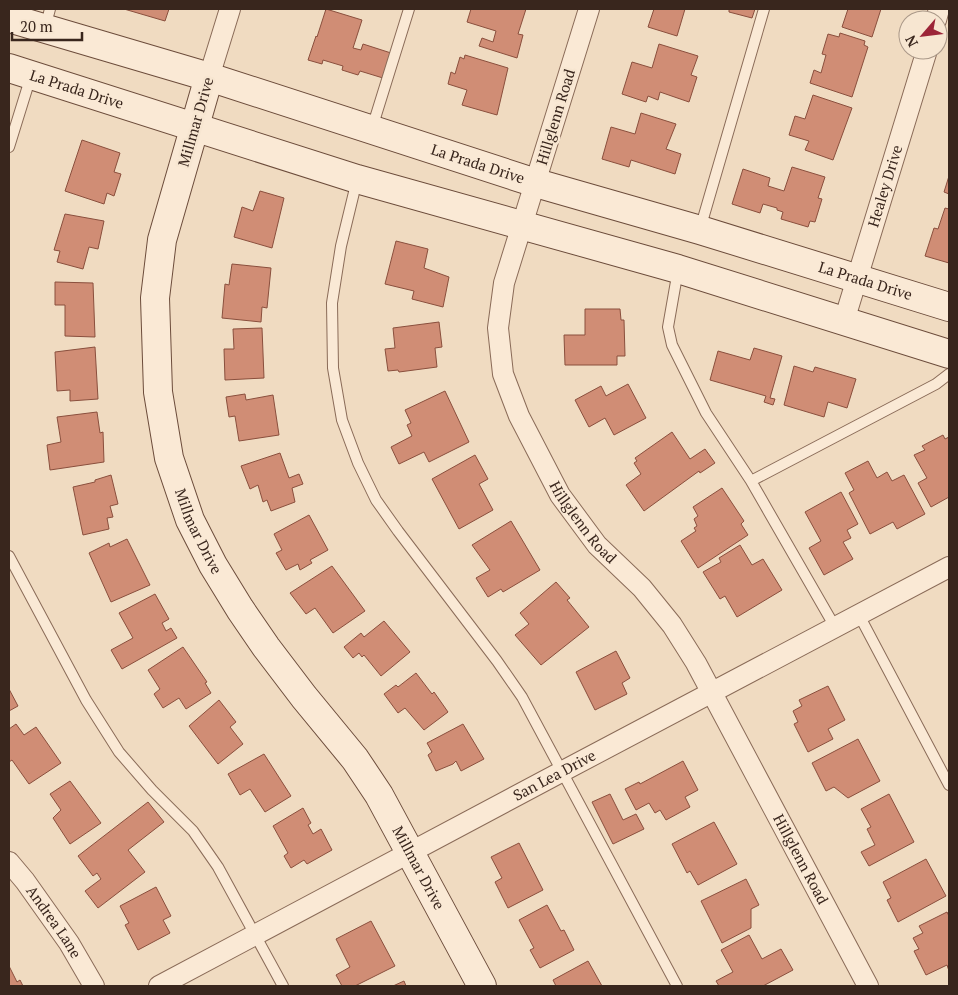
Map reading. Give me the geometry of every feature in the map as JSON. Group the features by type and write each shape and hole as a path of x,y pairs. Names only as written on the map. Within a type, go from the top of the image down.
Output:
{"main road":[{"name":"La Prada Drive","path":"9,18 47,19 210,77 536,183 700,230 949,307"},
{"name":"La Prada Drive","path":"20,72 358,179 678,269 949,354"},
{"name":"Millmar Drive","path":"210,77 162,240 155,298 158,392 169,458 190,520 218,573 266,647 304,697 355,758 379,795 482,986"}],"street":[{"name":"Millmar Drive","path":"210,77 230,9"},
{"name":"Hillglenn Road","path":"588,9 504,283 498,328 503,374 519,416 560,495 597,545 642,588 672,625 696,663 868,986"},
{"name":"Healey Drive","path":"844,321 924,60"},
{"name":"San Lea Drive","path":"159,986 949,567"},
{"name":"Andrea Lane","path":"9,862 25,881 69,943 94,986"}],"lane":[{"path":"372,129 409,9"},
{"path":"700,230 764,9"},
{"path":"9,147 20,72"},
{"path":"358,179 341,246 332,302 333,368 342,420 358,463 376,500 497,660 522,697 677,986"},
{"path":"678,269 668,327 672,345 706,413 752,481 835,627"},
{"path":"752,481 936,384 949,374"},
{"path":"9,556 86,700 120,752 152,790 193,831 218,867 283,986"},
{"path":"859,615 949,785"}],"building":[{"path":"124,9 169,9 165,21"},
{"path":"326,9 362,20 353,48 361,50 363,44 391,53 383,78 360,71 358,75 342,70 343,66 323,60 322,64 308,60"},
{"path":"471,9 526,9 518,34 523,35 517,58 479,46 482,38 493,42 496,31 467,22"},
{"path":"654,9 685,9 677,36 648,27"},
{"path":"729,9 755,9 752,18 729,12"},
{"path":"848,9 881,9 872,37 842,27"},
{"path":"840,33 865,41 864,45 868,47 852,97 810,83 814,70 821,73 826,55 822,54 828,34 839,37"},
{"path":"659,44 698,56 691,75 697,77 689,102 660,92 658,100 648,96 646,102 622,94 632,62 652,68"},
{"path":"465,55 508,68 497,115 462,105 467,90 448,84 451,72 455,74 460,57 464,59"},
{"path":"813,95 852,108 833,160 805,150 809,141 789,135 795,116 805,119"},
{"path":"641,113 676,124 666,149 681,154 675,174 631,160 629,167 602,159 611,127 635,134"},
{"path":"82,140 120,153 114,172 121,174 114,196 107,193 104,204 65,191"},
{"path":"792,167 825,177 818,198 822,199 815,222 810,221 808,227 781,219 783,212 777,210 777,208 763,204 760,213 732,204 743,169 770,178 768,186 784,191"},
{"path":"949,176 949,194 944,192"},
{"path":"260,191 284,198 272,248 234,237 242,207 253,211"},
{"path":"945,208 949,209 949,263 925,256 934,228 938,229"},
{"path":"65,214 104,221 98,249 89,247 83,269 57,262 60,251 54,250"},
{"path":"396,241 428,249 424,268 449,277 443,307 412,299 414,291 385,284"},
{"path":"232,264 271,268 267,308 262,307 261,322 222,318 225,284 229,285"},
{"path":"55,282 93,283 95,337 65,336 65,305 55,305"},
{"path":"585,309 620,309 621,320 624,320 625,356 617,356 617,365 565,365 564,335 585,335"},
{"path":"439,322 442,347 435,348 437,367 399,372 398,370 388,371 385,349 395,348 393,328"},
{"path":"262,328 264,378 225,380 224,349 234,349 233,329"},
{"path":"95,347 98,399 70,401 70,390 57,391 55,352"},
{"path":"754,348 782,356 770,398 775,399 773,405 764,402 766,396 710,380 718,351 750,360"},
{"path":"794,366 813,372 815,367 856,379 847,408 828,402 824,417 784,405"},
{"path":"628,384 646,418 614,435 605,418 589,427 575,400 601,386 606,396"},
{"path":"445,391 469,442 429,462 424,452 399,464 391,447 412,436 407,425 411,423 405,410"},
{"path":"245,394 246,400 273,395 279,435 239,441 235,416 229,417 226,397"},
{"path":"97,412 100,433 103,432 104,462 50,470 47,445 61,442 57,417"},
{"path":"672,432 690,459 705,449 715,463 700,473 699,471 644,511 626,485 641,474 634,463 637,461 635,458"},
{"path":"943,435 945,439 949,437 949,497 931,507 918,483 927,478 914,455 925,450 922,446"},
{"path":"280,453 289,478 299,474 303,484 292,488 295,502 271,511 267,500 263,502 258,485 250,489 241,466"},
{"path":"475,455 488,479 479,484 493,510 459,529 432,479"},
{"path":"868,461 877,478 887,472 892,481 904,475 925,514 897,529 893,522 870,534 849,493 854,490 845,473"},
{"path":"111,475 118,504 110,506 113,517 107,518 109,529 83,535 73,487 95,482 95,480"},
{"path":"722,488 744,521 741,524 748,535 698,568 681,541 696,531 694,528 697,526 694,519 698,516 693,507"},
{"path":"841,492 858,524 847,530 851,538 843,542 853,559 824,575 809,548 821,541 805,512"},
{"path":"309,515 328,550 310,560 312,563 300,570 298,564 286,570 276,553 282,550 274,534"},
{"path":"511,521 540,570 503,592 501,589 488,597 476,578 490,570 472,545"},
{"path":"127,539 150,585 111,602 89,553 109,543 110,547"},
{"path":"740,545 752,565 763,559 782,590 737,617 725,596 720,599 703,572 721,562 719,558"},
{"path":"332,566 365,611 333,633 315,608 306,614 290,593"},
{"path":"556,582 570,598 567,600 589,627 541,665 515,635 529,624 520,613"},
{"path":"155,594 169,619 162,623 166,631 171,628 177,638 122,669 111,650 133,638 119,613"},
{"path":"384,621 410,652 381,676 364,655 362,657 359,653 353,658 344,647 361,633 364,637"},
{"path":"183,647 207,682 205,683 211,693 186,709 179,698 163,708 154,694 160,689 148,670"},
{"path":"616,651 630,678 622,683 627,694 595,710 576,672"},
{"path":"416,673 432,694 434,692 448,712 424,730 405,708 398,713 384,694 396,685 398,687"},
{"path":"828,686 845,720 828,729 833,739 808,752 794,724 798,722 793,711 802,706 799,700"},
{"path":"9,689 18,706 9,711"},
{"path":"219,700 236,722 230,727 243,744 218,764 189,726"},
{"path":"16,724 24,735 36,727 61,763 29,784 12,760 9,762 9,729"},
{"path":"463,724 484,759 461,771 456,761 436,771 428,755 432,752 427,743"},
{"path":"858,739 880,781 848,798 834,787 826,791 812,763"},
{"path":"264,754 291,796 265,812 250,789 240,795 228,774"},
{"path":"683,761 698,790 685,797 690,807 666,820 660,810 655,813 649,803 636,810 625,789 639,782 640,784"},
{"path":"70,781 101,823 70,844 53,818 61,810 50,794"},
{"path":"610,794 623,820 636,814 644,829 613,844 592,802"},
{"path":"889,794 914,842 869,866 861,852 875,845 867,829 871,827 861,809"},
{"path":"148,802 164,822 128,850 145,872 98,908 85,891 101,879 97,873 93,876 78,856"},
{"path":"303,808 311,823 308,825 313,834 321,829 332,850 307,864 304,860 291,868 284,856 288,853 273,826"},
{"path":"714,822 737,864 698,885 690,871 687,873 672,844"},
{"path":"519,843 543,890 508,908 495,882 502,878 491,857"},
{"path":"926,859 946,896 898,922 887,900 891,898 883,882"},
{"path":"746,879 759,905 751,909 751,928 722,943 701,901"},
{"path":"156,887 171,916 163,920 170,933 138,950 125,925 129,923 120,906"},
{"path":"547,905 561,931 564,930 574,950 540,968 530,950 534,948 519,920"},
{"path":"947,912 949,916 949,971 947,965 926,975 914,951 919,949 913,938 923,933 919,926"},
{"path":"371,921 395,966 355,986 342,986 336,975 350,967 336,939"},
{"path":"749,935 762,959 781,949 793,970 763,986 719,986 716,981 733,972 721,950"},
{"path":"588,961 602,986 556,986 553,980"},
{"path":"9,966 17,982 20,980 23,986 9,986"},
{"path":"404,981 406,986 393,986"}]}
